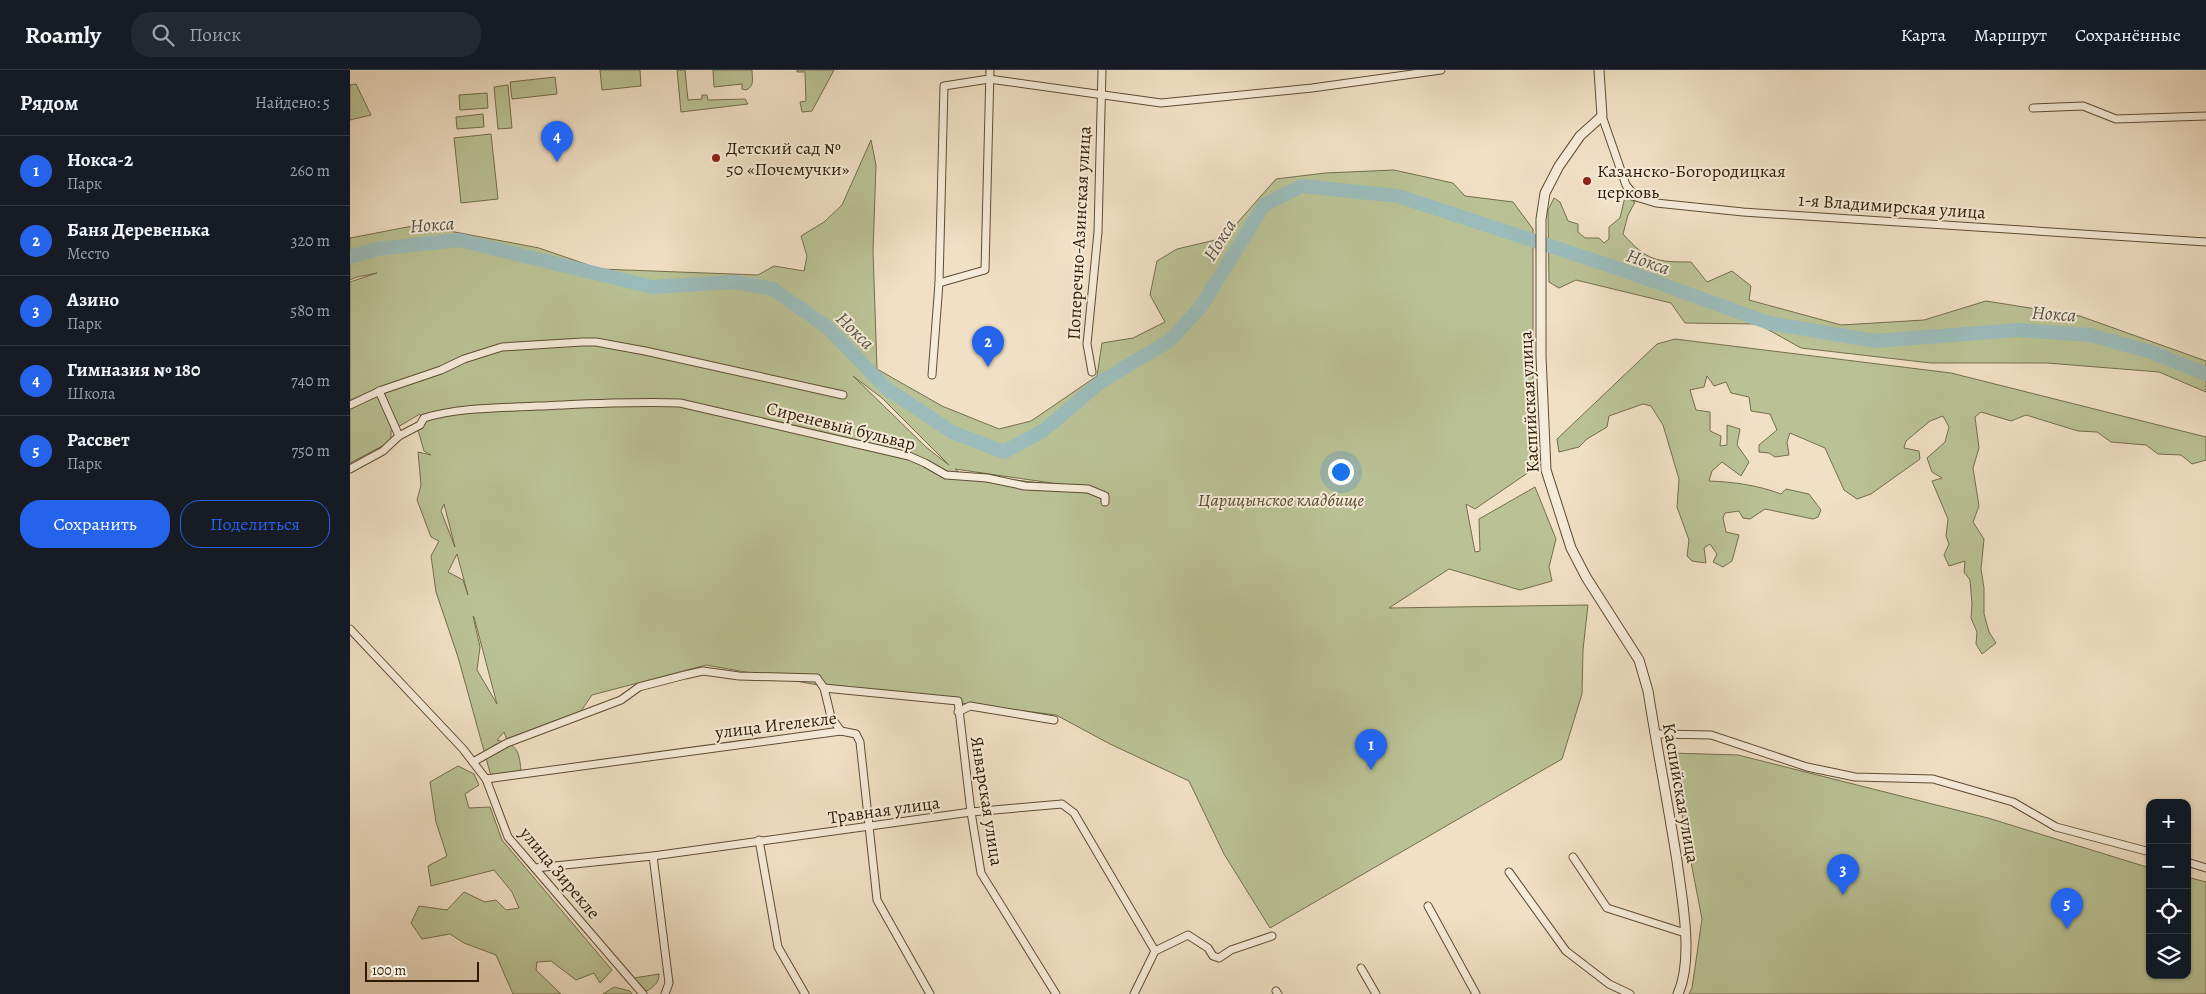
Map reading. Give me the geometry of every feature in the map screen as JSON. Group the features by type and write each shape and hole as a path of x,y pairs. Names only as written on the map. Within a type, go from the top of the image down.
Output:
{"street":[{"path":"939,283 985,270 990,70"},
{"name":"Поперечно-Азинская улица","path":"1092,372 1088,344 1098,232 1102,70"},
{"path":"932,375 939,283 944,86 989,79 1161,103 1312,88 1441,70"},
{"path":"1599,70 1602,116"},
{"path":"2033,108 2083,106 2116,119 2206,116"},
{"name":"Каспийская улица","path":"1602,116 1580,136 1559,166 1545,193 1541,219 1541,258 1546,470 1571,548 1586,577 1639,660 1648,691 1684,907 1687,954 1684,981 1678,994"},
{"name":"1-я Владимирская улица","path":"1602,116 1626,185 1636,197 1656,203 1743,212 2206,242"},
{"path":"350,405 379,391 441,370 464,359 502,348 596,342 843,395"},
{"path":"350,469 383,451 399,436 379,391"},
{"name":"Сиреневый бульвар","path":"399,436 420,425 424,418 455,412 641,401 680,403 909,456 926,463 946,475 988,478 1025,486 1088,488 1105,496 1105,502"},
{"name":"улица Зирекле","path":"350,629 464,749 486,779 508,837 643,994"},
{"path":"473,762 507,743 621,700 639,687 703,671 739,676 817,678 824,688 831,717 841,731"},
{"name":"Январская улица","path":"824,688 958,701 971,812 981,873 1056,994"},
{"path":"958,712 970,706 1054,720"},
{"name":"улица Игелекле","path":"486,779 841,731 856,734 860,742 877,900 930,994"},
{"path":"1654,732 1660,734 1711,735 1807,767 1856,777 1933,778 2013,802 2056,827 2146,851"},
{"name":"Травная улица","path":"535,868 653,856 759,840 870,828 971,812 1062,804 1074,813 1155,952"},
{"path":"759,840 778,946 806,994"},
{"path":"653,856 669,983 665,994"},
{"path":"1573,857 1607,908 1685,933"},
{"path":"2191,863 2206,868"},
{"path":"1509,872 1566,951 1609,984 1630,994"},
{"path":"1428,906 1476,994"},
{"path":"1134,994 1155,952 1188,935 1208,948 1213,956 1219,958 1231,950 1272,936"},
{"path":"1361,968 1376,994"}],"green space":[{"path":"600,70 640,70 641,86 602,90"},
{"path":"677,70 685,70 688,100 702,99 702,95 707,95 708,100 745,99 748,104 681,112"},
{"path":"713,70 752,70 752,84 746,90 742,89 742,84 714,87"},
{"path":"797,70 834,70 812,111 802,112 800,102 806,101 805,72 797,72"},
{"path":"555,77 557,94 512,99 510,82"},
{"path":"356,84 371,115 350,120 350,85"},
{"path":"508,85 512,128 498,129 494,87"},
{"path":"487,93 488,108 460,110 459,95"},
{"path":"483,114 484,127 457,129 456,117"},
{"path":"491,134 498,199 461,203 454,138"},
{"name":"Царицынское кладбище","path":"871,140 876,165 873,251 877,369 942,406 999,429 1031,421 1097,376 1102,343 1133,338 1165,322 1150,295 1157,261 1177,249 1224,238 1276,179 1325,173 1394,170 1453,183 1465,196 1513,202 1533,229 1535,455 1532,470 1475,509 1466,504 1475,552 1480,551 1479,519 1535,487 1556,539 1549,567 1552,581 1520,590 1449,569 1389,608 1588,605 1583,650 1582,694 1562,759 1270,928 1224,854 1189,781 1110,744 1056,715 818,685 706,665 592,695 579,714 507,740 504,732 497,740 509,744 516,750 521,771 491,776 458,657 436,592 431,556 439,541 431,537 417,500 421,485 418,452 431,455 424,451 416,423 421,420 420,414 391,431 391,438 388,443 350,463 350,282 377,273 350,280 350,238 418,225 539,248 600,269 758,275 774,266 804,271 807,256 801,236 824,222 842,205","holes":["853,376 882,398 949,465 926,447","955,469 1086,488 961,474","444,504 455,547 441,511","457,554 468,595 463,580 448,572","473,616 497,704 477,670 480,647"]},
{"path":"1625,197 1635,202 1628,215 1623,234 1639,250 1646,255 1660,260 1691,262 1707,282 1732,271 1751,286 1749,300 1841,325 1924,320 1986,301 2080,316 2206,361 2206,392 2159,372 2047,363 1931,363 1801,348 1758,324 1685,323 1671,303 1576,280 1559,288 1549,282 1548,210 1554,198 1560,202 1568,221 1578,224 1578,232 1585,238 1599,238 1604,243 1609,239 1609,227 1620,218"},
{"path":"1675,339 1951,373 2206,437 2206,460 2192,464 2181,455 2158,454 2146,445 2111,442 2097,432 2078,431 2026,415 2011,421 1981,412 1975,417 1979,448 1973,468 1979,506 1973,522 1984,539 1981,569 1984,588 1984,614 1989,632 1996,643 1982,654 1976,644 1977,632 1971,618 1970,580 1964,572 1965,561 1949,566 1944,555 1949,544 1946,536 1948,519 1932,481 1942,478 1932,472 1927,458 1945,442 1949,427 1943,416 1930,421 1906,441 1904,448 1919,451 1920,459 1871,494 1857,499 1844,490 1825,448 1790,433 1787,442 1789,455 1775,457 1769,453 1759,452 1759,445 1777,430 1770,414 1751,411 1749,397 1731,393 1726,382 1714,386 1707,376 1704,387 1690,390 1696,410 1710,412 1710,431 1721,436 1720,446 1727,445 1727,425 1740,429 1737,445 1749,462 1741,476 1722,462 1712,471 1709,481 1745,484 1781,494 1786,489 1809,494 1821,510 1818,517 1813,519 1765,509 1750,519 1743,518 1739,511 1725,513 1723,518 1726,532 1739,535 1732,561 1723,567 1713,562 1717,554 1710,544 1704,548 1706,563 1692,561 1687,556 1689,540 1677,507 1679,479 1663,425 1651,406 1643,404 1609,416 1607,427 1587,439 1579,447 1559,452 1557,439 1657,344"},
{"path":"1670,753 1738,755 1988,818 2146,867 2146,979 2191,979 2191,878 2206,882 2206,994 1689,994 1692,988 1702,919"},
{"path":"458,766 474,774 479,785 465,794 469,808 490,807 502,840 612,970 600,983 594,973 576,980 551,961 537,962 536,970 561,994 513,994 496,955 464,943 450,934 422,939 411,923 419,906 447,910 464,892 485,902 496,900 506,910 519,908 512,892 494,870 431,886 428,866 447,856 436,822 430,782"},
{"path":"659,974 652,988 643,993 634,978"},
{"path":"614,987 630,991 632,994 603,994"}],"waterway":[{"name":"Нокса","path":"350,257 376,249 459,240 652,287 735,282 773,289 828,328 886,388 952,432 1004,452 1044,430 1102,381 1169,341 1200,308 1264,205 1302,186 1398,196 1620,269 1769,323 1875,341 2018,330 2090,335 2151,352 2206,374"}],"place":[{"name":"Детский сад № 50 «Почемучки»","path":"716,158"},
{"name":"Гимназия № 180","path":"557,162"},
{"name":"Казанско-Богородицкая церковь","path":"1587,181"},
{"name":"Баня Деревенька","path":"988,367"},
{"name":"Нокса-2","path":"1371,770"},
{"name":"Азино","path":"1843,895"},
{"name":"Рассвет","path":"2067,929"}]}
